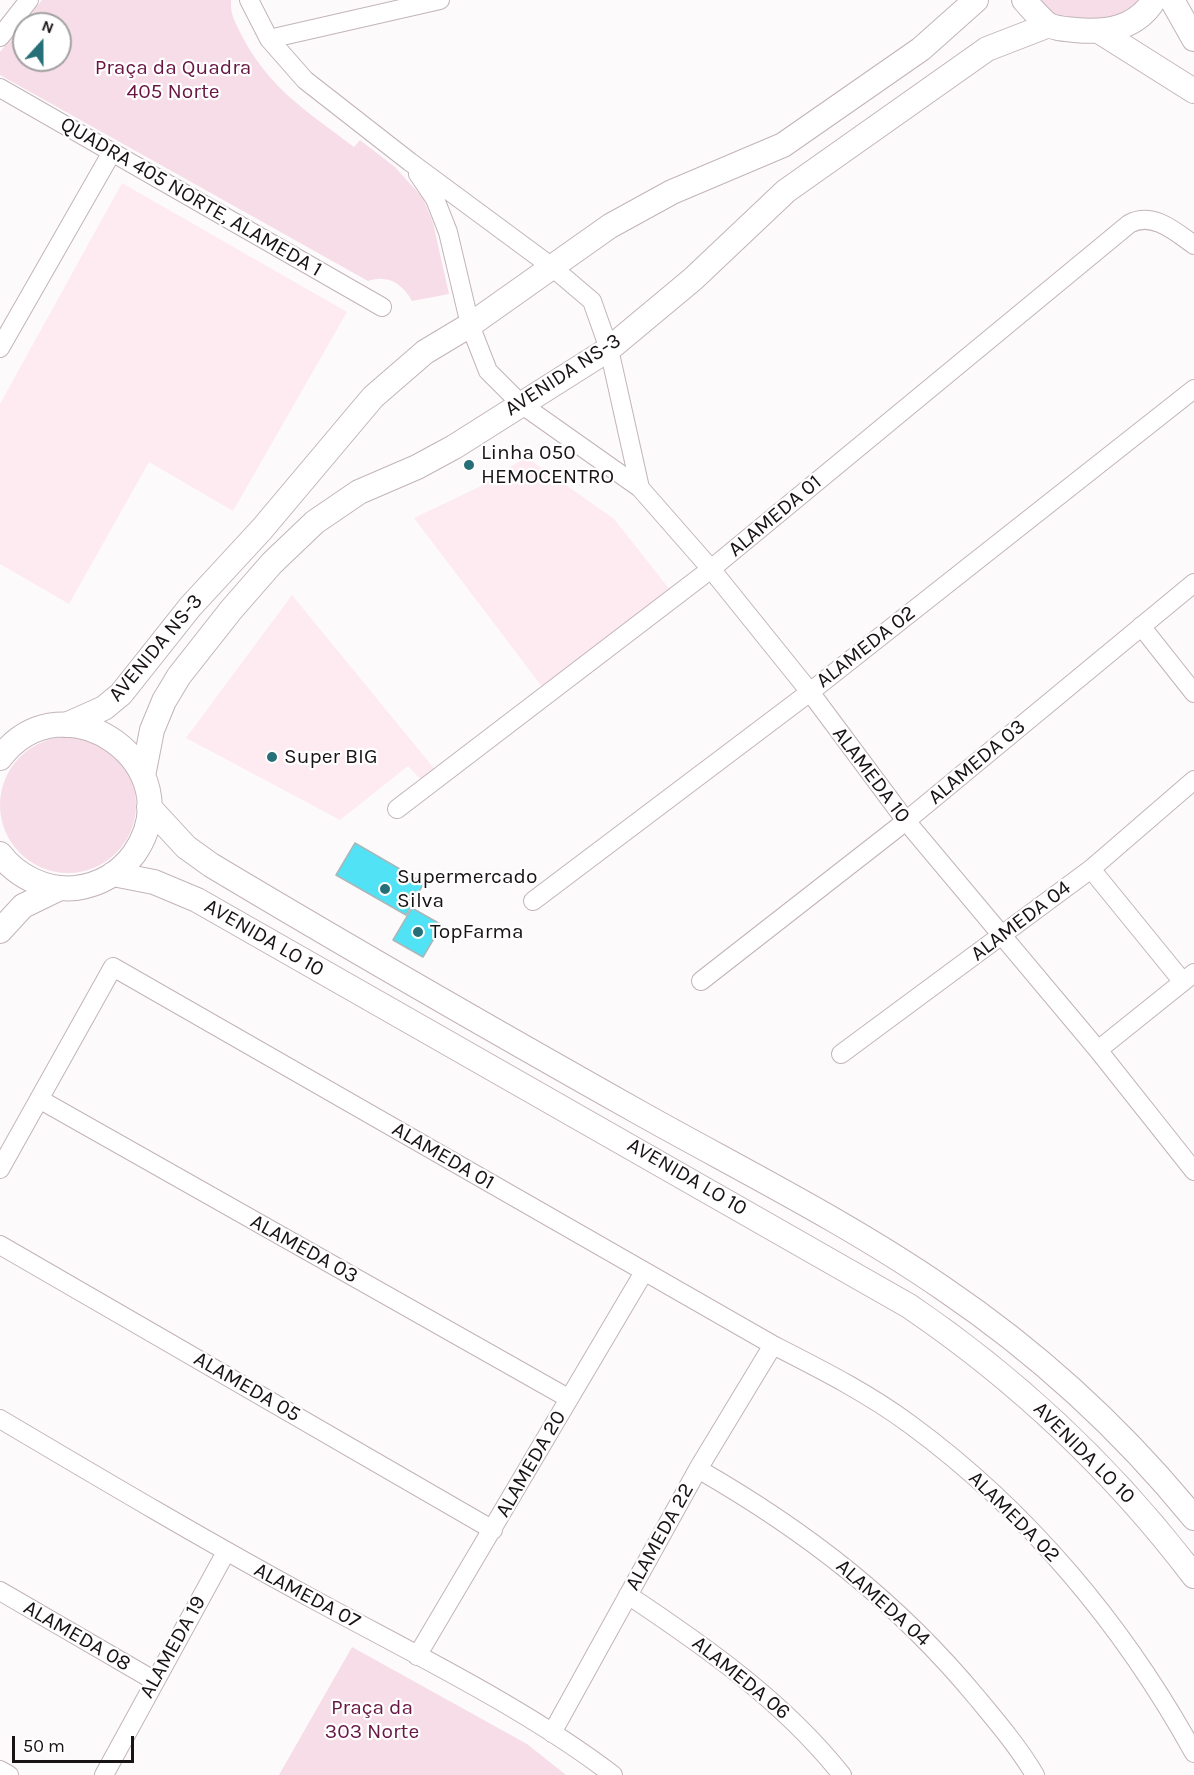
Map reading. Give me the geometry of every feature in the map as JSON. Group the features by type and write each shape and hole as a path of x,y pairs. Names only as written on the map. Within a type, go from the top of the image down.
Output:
{"street":[{"path":"0,37 29,0"},
{"name":"ALAMEDA 10","path":"249,0 269,39 305,80 410,162 552,267 592,300 609,349 640,488 711,568 810,692 906,822 1098,1050 1194,1171"},
{"path":"269,39 440,0"},
{"name":"AVENIDA NS-3","path":"66,725 104,708 121,694 190,607 262,529 373,397 425,352 470,325 610,226 672,192 783,145 921,49 976,0"},
{"path":"1024,0 1048,25 1060,29 1102,33 1128,24 1154,0"},
{"path":"1172,0 1194,39"},
{"name":"AVENIDA NS-3","path":"143,776 152,730 164,701 231,610 272,563 339,504 359,492 436,458 609,349 693,279 786,191 987,49 1048,25"},
{"path":"1102,33 1194,91"},
{"name":"QUADRA 405 NORTE, ALAMEDA 1","path":"0,88 382,307"},
{"path":"0,348 112,152"},
{"path":"410,162 441,211 470,325 488,371 520,404 640,488"},
{"name":"ALAMEDA 01","path":"396,809 711,568 1129,224 1147,219 1174,230 1194,245"},
{"name":"ALAMEDA 02","path":"533,901 810,692 1194,389"},
{"name":"ALAMEDA 03","path":"700,981 906,822 1194,583"},
{"path":"1141,626 1194,693"},
{"name":"AVENIDA NS-3","path":"0,758 26,735 42,728 66,725 91,728 114,740 131,756 143,776 149,807 147,823 139,845 130,858 113,874 91,885 60,888 29,879 15,870 0,854"},
{"path":"0,731 26,735"},
{"name":"ALAMEDA 04","path":"841,1054 1090,869 1194,780"},
{"name":"AVENIDA LO 10","path":"149,807 181,842 211,865 547,1060 873,1244 943,1288 1020,1346 1084,1401 1164,1483 1194,1518"},
{"path":"1090,869 1189,977 1098,1050"},
{"name":"AVENIDA LO 10","path":"113,874 154,882 197,900 909,1305 984,1361 1067,1433 1135,1503 1194,1576"},
{"path":"0,931 23,906 60,888"},
{"name":"ALAMEDA 01","path":"39,1100 112,967 773,1345"},
{"path":"0,1169 39,1100"},
{"name":"ALAMEDA 03","path":"39,1100 568,1398"},
{"name":"ALAMEDA 05","path":"0,1245 493,1530"},
{"name":"ALAMEDA 20","path":"417,1656 644,1272"},
{"name":"ALAMEDA 02","path":"773,1345 864,1394 910,1425 1000,1499 1081,1585 1136,1656 1194,1753"},
{"name":"ALAMEDA 22","path":"552,1733 698,1469 773,1345"},
{"name":"ALAMEDA 07","path":"0,1419 226,1552 552,1733 613,1775"},
{"name":"ALAMEDA 04","path":"698,1469 795,1528 845,1567 928,1642 999,1725 1035,1775"},
{"name":"ALAMEDA 19","path":"104,1775 226,1552"},
{"name":"ALAMEDA 08","path":"0,1591 154,1681"},
{"name":"ALAMEDA 06","path":"628,1595 744,1677 793,1720 842,1775"},
{"path":"0,1770 9,1775"}],"shaded area":[{"path":"122,183 347,312 233,511 149,462 69,604 0,564 0,404"},
{"path":"526,457 614,519 671,591 543,688 414,518 479,487"},
{"path":"292,595 437,772 424,783 408,766 340,820 186,738"}],"green space":[{"name":"Praça da Quadra 405 Norte","path":"42,0 231,0 235,22 252,53 290,98 354,147 360,140 395,167 423,198 433,223 449,294 412,301 394,282 382,279 368,281 0,75 0,52 12,37 12,72 72,72 72,12 32,12"},
{"path":"1035,0 1146,0 1104,25 1055,17"},
{"path":"68,737 94,742 106,748 116,757 125,767 131,779 136,805 131,831 125,843 116,853 106,862 94,868 68,873 42,868 30,862 20,853 11,843 5,831 0,805 5,779 11,767 20,757 30,748 42,742"},
{"name":"Praça da 303 Norte","path":"352,1647 527,1744 566,1775 279,1775"}],"building":[{"path":"355,843 424,883 406,915 336,875"},
{"path":"412,908 442,925 423,957 393,940"}],"place":[{"name":"Linha 050 HEMOCENTRO","path":"469,465"},
{"name":"Super BIG","path":"272,757"},
{"name":"Supermercado Silva","path":"385,889"},
{"name":"TopFarma","path":"418,932"}]}
